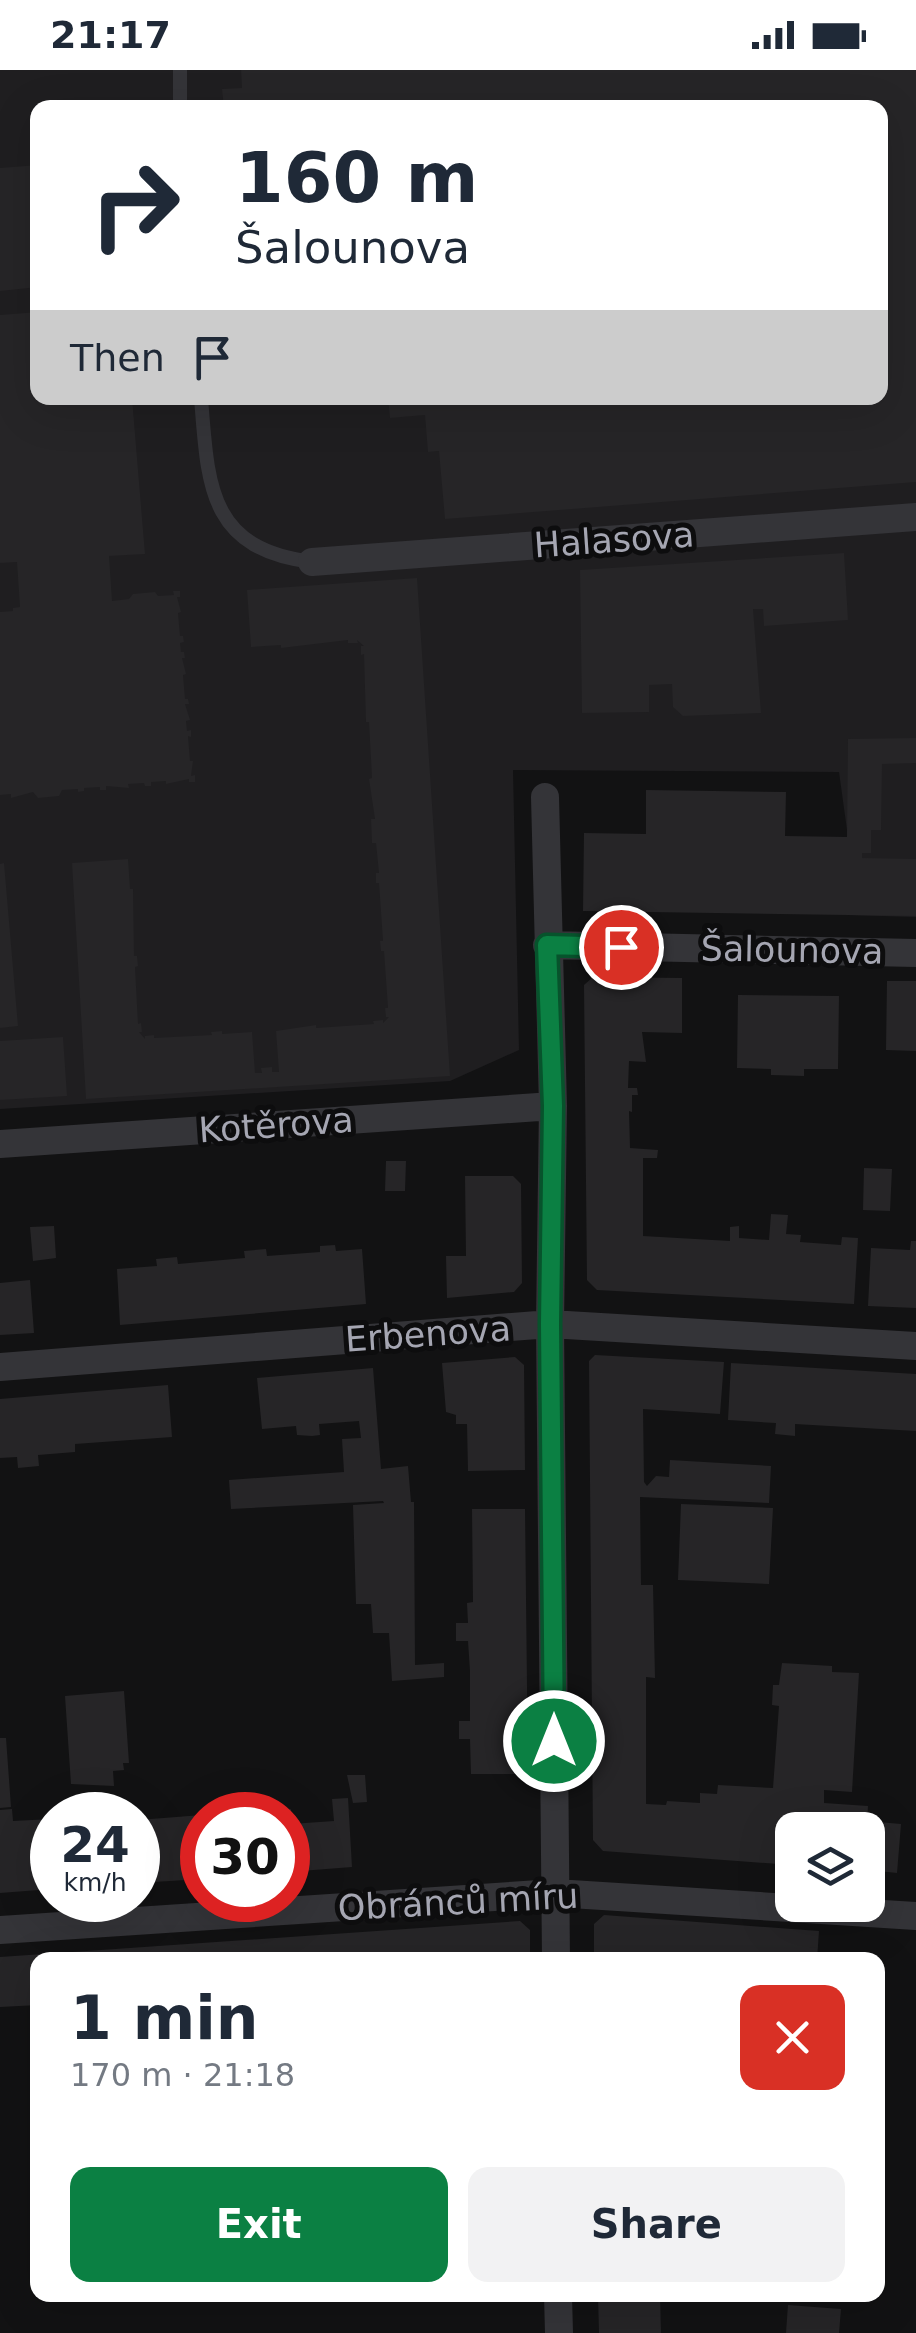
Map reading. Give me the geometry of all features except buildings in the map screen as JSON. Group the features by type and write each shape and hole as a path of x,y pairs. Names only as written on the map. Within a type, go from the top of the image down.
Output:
{"street":[{"name":"Halasova","path":"312,562 916,517"},
{"path":"545,797 553,1106 550,1324 556,1952"},
{"name":"Šalounova","path":"547,945 916,953"},
{"name":"Kotěrova","path":"0,1144 553,1106"},
{"name":"Erbenova","path":"0,1367 550,1324 916,1346"},
{"name":"Obránců míru","path":"0,1930 555,1892 916,1916"},
{"path":"558,2302 559,2333"}],"lane":[{"path":"180,70 180,100"},
{"path":"202,405 207,477 226,520 263,551 312,562"}],"shaded area":[{"path":"0,70 916,70 916,917 847,915 847,830 839,772 513,770 519,1050 450,1081 0,1109"}],"route":[{"path":"554,1741 550,1324 553,1106 547,945 621,947"}]}
